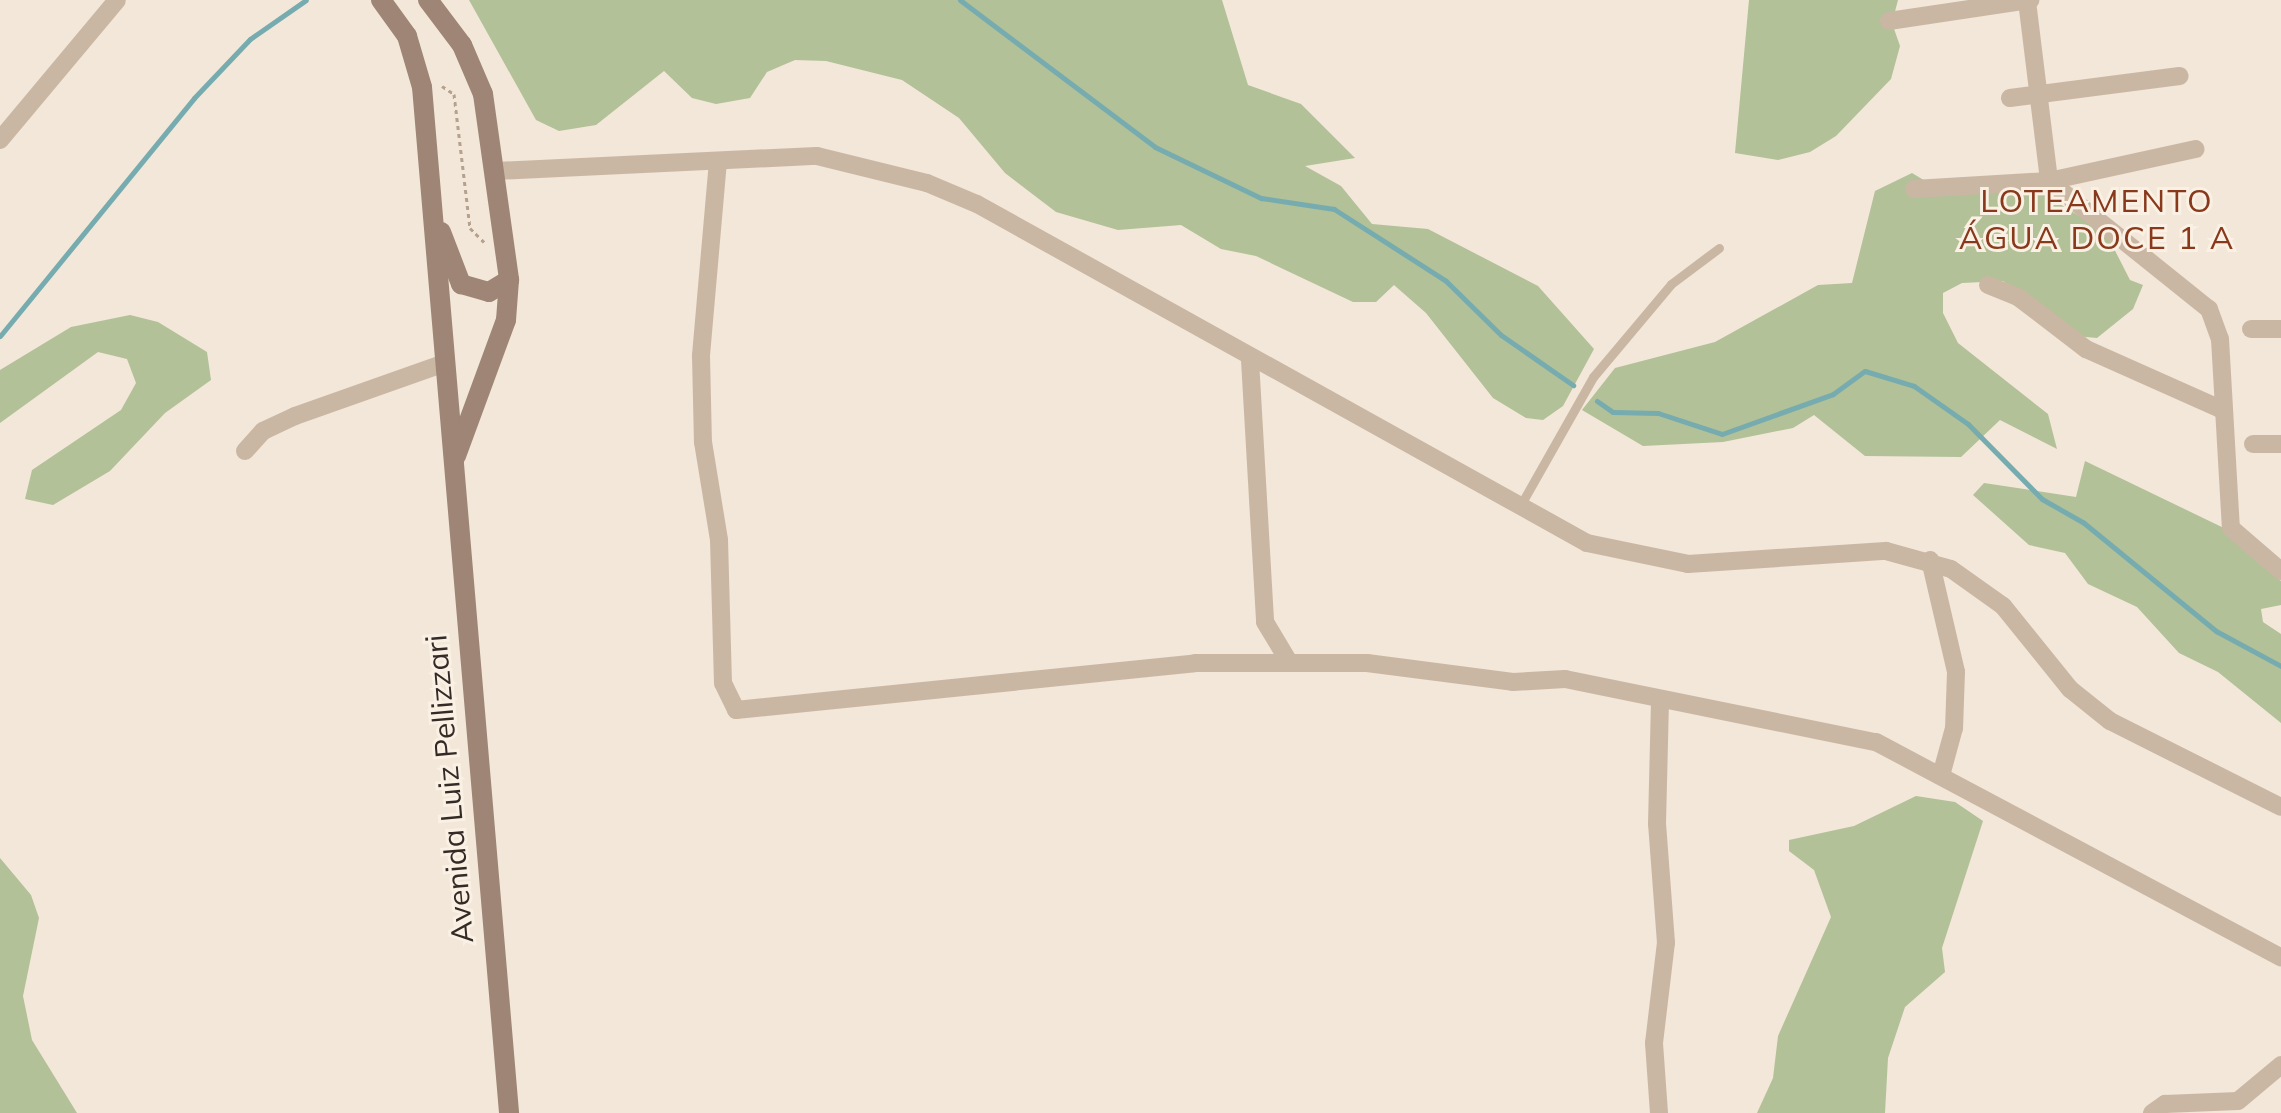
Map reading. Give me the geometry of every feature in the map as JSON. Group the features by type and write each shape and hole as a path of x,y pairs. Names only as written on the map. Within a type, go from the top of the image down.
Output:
{"main road":[{"name":"Avenida Luiz Pellizzari","path":"381,0 407,36 422,87 509,1113"},
{"name":"Avenida Luiz Pellizzari","path":"428,0 478,78 496,171 509,280 506,320 455,459"},
{"path":"436,226 450,241 461,284 489,292 509,280"}],"street":[{"path":"0,140 117,0"},
{"path":"1889,21 2028,0 2049,181 2209,309 2220,339 2221,409 2231,528 2281,571"},
{"path":"2010,98 2180,76"},
{"path":"1914,189 2049,181 2196,149"},
{"path":"496,171 817,156 927,183 977,204 1518,509 1587,543 1661,561 1716,565 1863,550 1930,560 1987,592 2070,689 2110,721 2281,807"},
{"path":"718,161 701,356 703,442 719,540 723,683 736,710 1031,676 1289,662 1367,663 1513,682 1565,679 1660,703 1876,742 1942,772 2281,957"},
{"path":"1988,285 2018,297 2086,349 2221,409"},
{"path":"2251,329 2281,329"},
{"path":"1250,360 1265,622 1289,662"},
{"path":"245,451 263,431 295,416 445,363"},
{"path":"2253,444 2281,444"},
{"path":"1930,560 1956,672 1954,728 1942,772"},
{"path":"1659,1113 1654,1043 1666,943 1657,824 1660,703"},
{"path":"2152,1113 2165,1104 2238,1101 2281,1065"}],"lane":[{"path":"1518,509 1593,377 1671,284 1719,248"}],"path":[{"path":"422,87 447,86 454,94 470,228 479,241 504,241"}],"green space":[{"path":"469,0 1222,0 1248,85 1301,104 1355,158 1305,166 1341,186 1372,224 1428,229 1538,286 1594,349 1563,406 1543,420 1526,418 1493,398 1426,313 1394,285 1376,302 1353,302 1256,256 1221,249 1181,225 1118,230 1056,212 1005,173 959,118 902,80 826,61 795,60 767,72 750,98 716,104 692,98 664,71 596,125 559,131 536,120"},
{"path":"1749,0 1898,0 1892,23 1900,46 1891,79 1836,136 1810,152 1778,160 1735,153"},
{"path":"1912,173 1927,182 1996,180 2044,194 2106,233 2130,280 2143,285 2133,309 2097,338 2075,336 2003,281 1962,283 1943,293 1943,313 1958,343 2048,414 2057,449 2000,420 1961,457 1865,456 1814,415 1793,428 1723,442 1643,446 1582,410 1615,368 1715,342 1818,285 1852,283 1875,191"},
{"path":"130,315 158,322 207,352 211,380 165,413 110,471 53,505 25,499 32,470 121,410 136,383 127,359 98,352 0,423 0,370 71,327"},
{"path":"2085,461 2228,530 2281,581 2281,605 2261,609 2263,622 2281,634 2281,723 2218,672 2179,653 2137,607 2088,584 2065,553 2029,545 1973,495 1984,483 2076,497"},
{"path":"1916,796 1955,802 1983,821 1942,948 1945,972 1905,1007 1888,1058 1885,1113 1757,1113 1773,1078 1778,1036 1831,917 1814,870 1789,851 1789,840 1854,826"},
{"path":"0,858 31,895 39,918 23,996 32,1040 77,1113 0,1113"}],"waterway":[{"path":"0,336 194,98 250,39 306,0"},
{"path":"960,0 1155,147 1261,198 1334,209 1446,281 1501,335 1573,385"},
{"path":"1597,401 1613,412 1658,413 1722,434 1833,394 1865,371 1914,386 1968,424 2042,499 2084,523 2216,631 2281,666"}],"district":[{"name":"LOTEAMENTO ÁGUA DOCE 1 A","path":"2097,220"}]}
